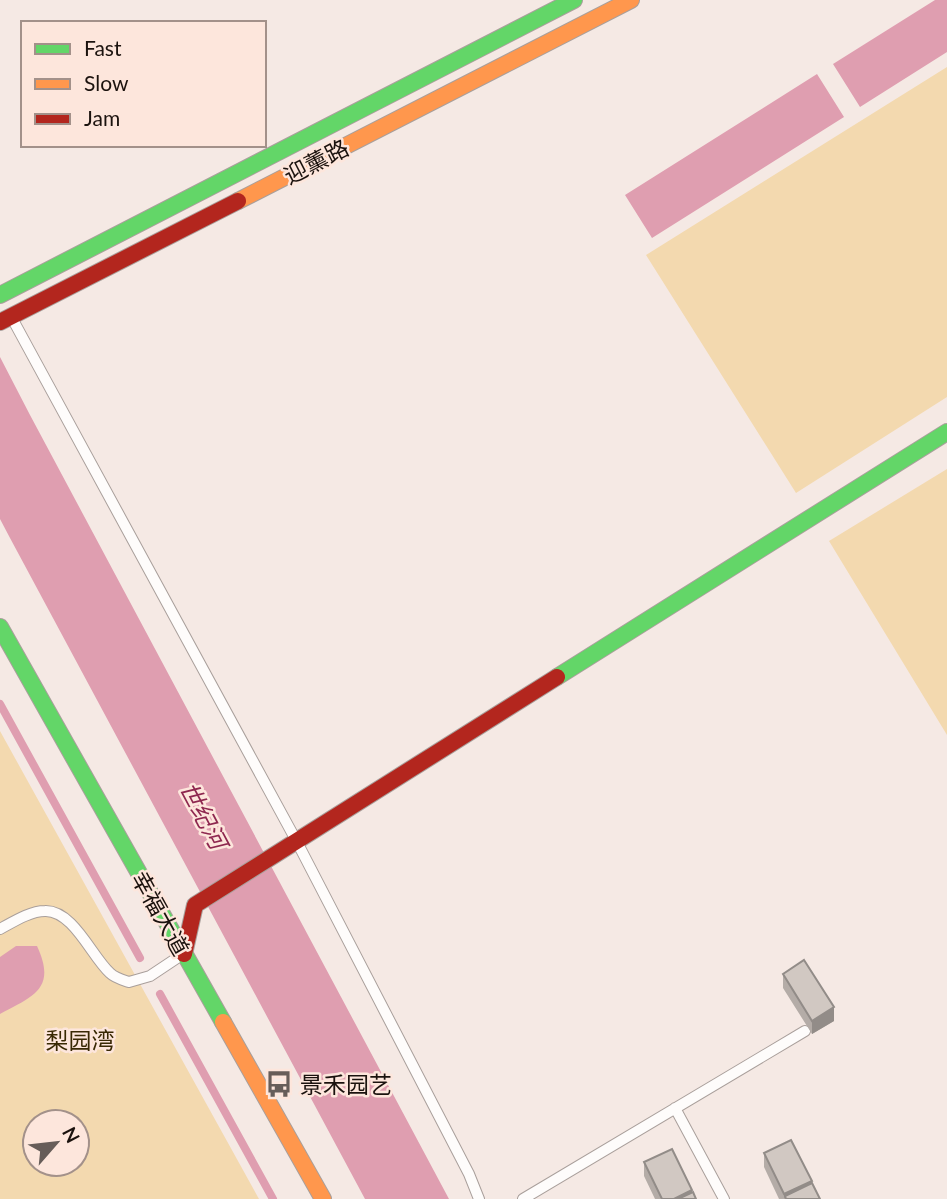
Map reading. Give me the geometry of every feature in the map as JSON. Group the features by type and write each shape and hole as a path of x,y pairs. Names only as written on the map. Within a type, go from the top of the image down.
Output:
{"street":[{"name":"迎薰路","path":"0,296 574,0"},
{"name":"迎薰路","path":"5,319 631,0"},
{"path":"184,954 195,905 947,432"},
{"name":"幸福大道","path":"0,627 323,1199"}],"lane":[{"path":"0,296 5,319 44,382 469,1174 479,1199"},
{"path":"0,929 45,911 56,913 83,937 111,974 129,982 150,976 184,954"},
{"path":"523,1199 805,1031"},
{"path":"676,1108 724,1199"}],"green space":[{"path":"947,67 947,397 796,493 646,255"},
{"path":"947,469 947,735 829,541"},
{"name":"梨园湾","path":"0,731 259,1199 0,1199"}],"water":[{"path":"935,0 947,0 947,52 860,107 833,64"},
{"path":"817,74 844,117 652,238 625,195"},
{"name":"世纪河","path":"0,357 449,1199 365,1199 10,538 0,519"},
{"path":"16,946 37,946 43,961 43,982 23,1002 0,1014 0,957"}],"building":[{"path":"804,960 834,1007 812,1021 783,974"},
{"path":"791,1140 812,1181 784,1194 764,1153"},
{"path":"672,1149 692,1190 674,1199 662,1199 644,1162"},
{"path":"812,1183 820,1199 786,1199 785,1196"},
{"path":"693,1192 696,1199 678,1199"}],"waterway":[{"path":"0,704 140,958"},
{"path":"160,994 273,1199"}],"traffic: fast":[{"path":"0,295 574,0"},
{"path":"557,677 947,432"},
{"path":"0,627 223,1022"}],"traffic: slow":[{"path":"238,201 631,0"},
{"path":"223,1022 323,1199"}],"traffic: jam":[{"path":"0,322 238,201"},
{"path":"184,954 195,905 557,677"}],"place":[{"name":"景禾园艺","path":"279,1084"}]}
